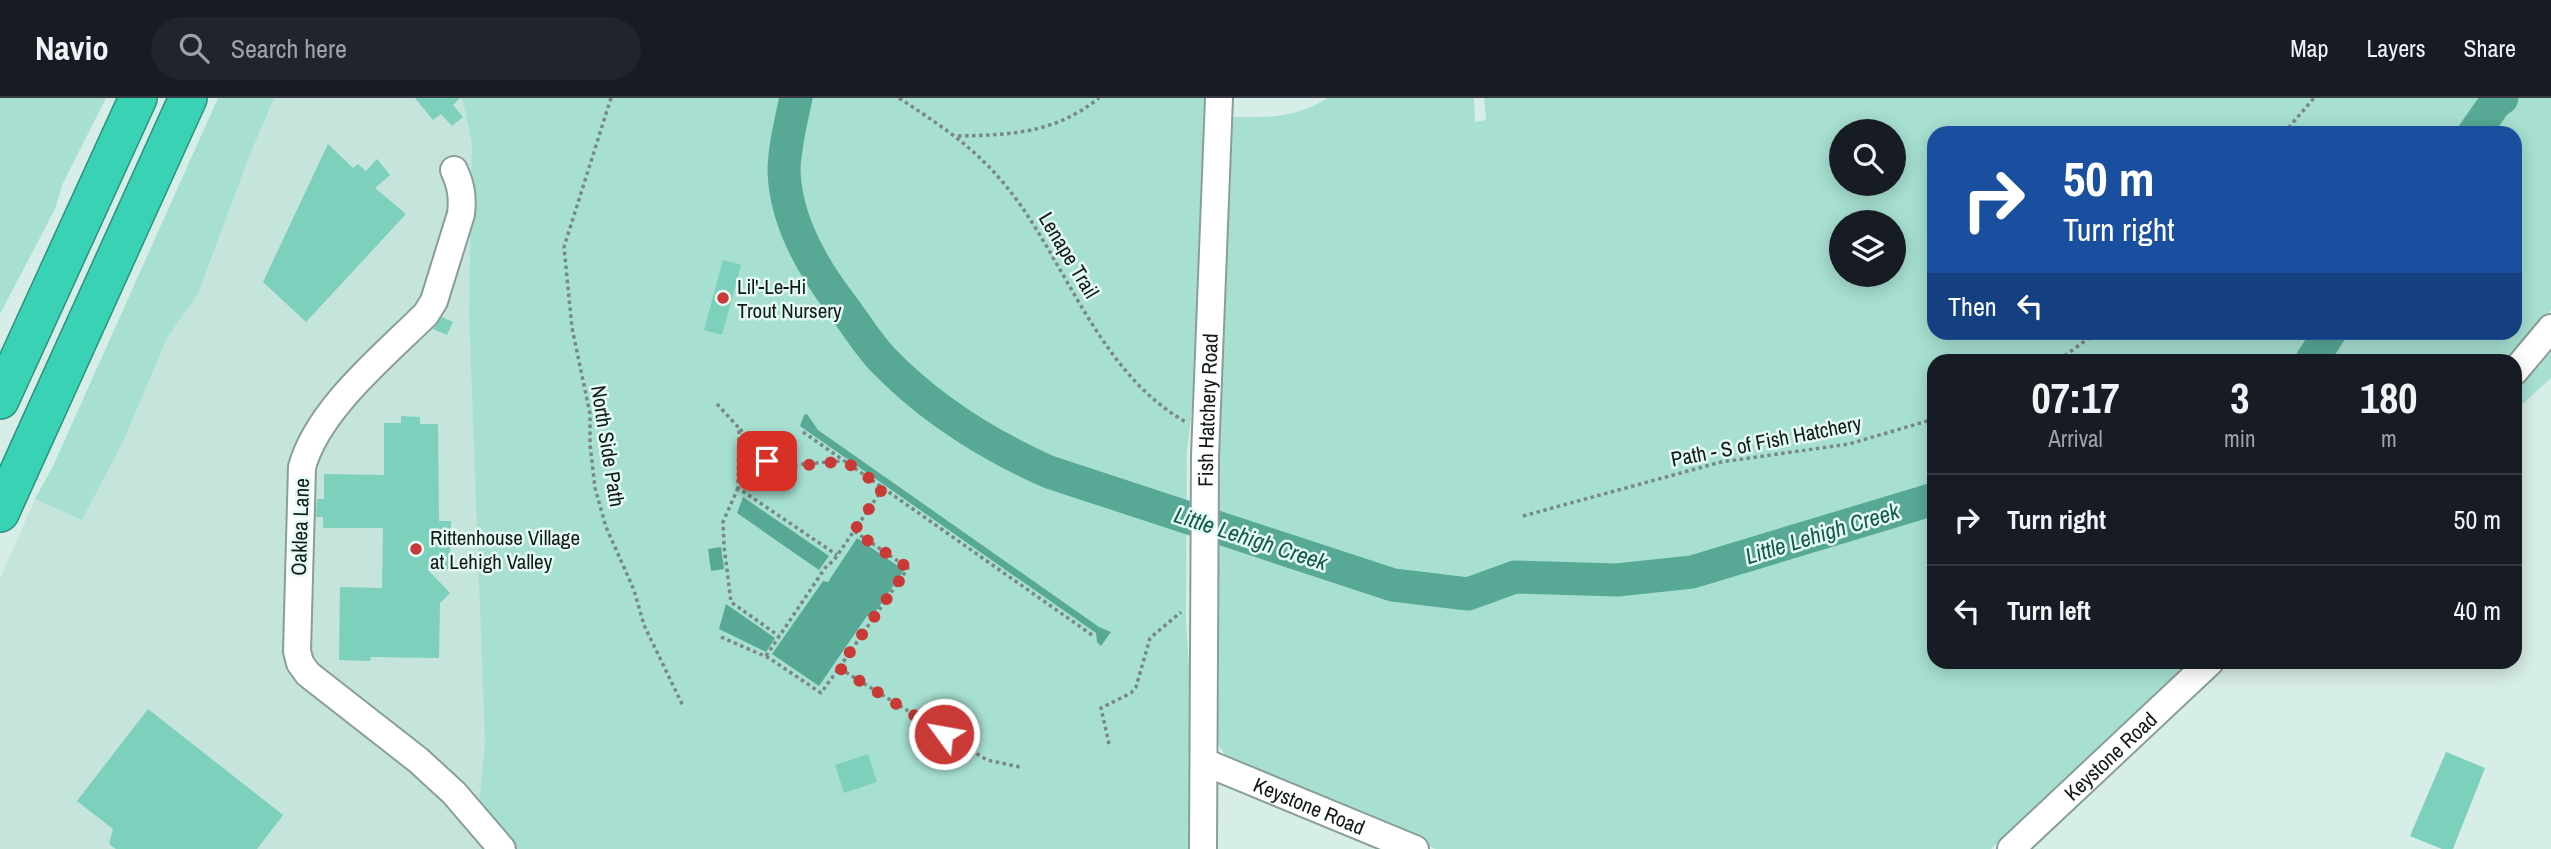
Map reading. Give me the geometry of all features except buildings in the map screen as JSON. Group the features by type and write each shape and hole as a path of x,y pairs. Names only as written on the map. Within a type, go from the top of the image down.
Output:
{"highway":[{"path":"0,400 138,98"},
{"path":"0,513 188,98"},
{"path":"0,391 19,358"}],"street":[{"name":"Fish Hatchery Road","path":"1203,849 1205,445 1219,98"},
{"name":"Oaklea Lane","path":"454,170 461,184 463,200 434,301 426,314 344,397 318,429 307,449 302,467 296,651 308,674 418,760 454,793 502,849"},
{"path":"2522,363 2551,328"},
{"name":"Keystone Road","path":"2011,849 2203,669"},
{"name":"Keystone Road","path":"1204,762 1415,849"}],"path":[{"name":"North Side Path","path":"611,98 564,247 572,328 590,414 595,488 606,527 634,590 644,625 683,706"},
{"name":"Lenape Trail","path":"899,98 956,136 988,164 1019,204 1104,343 1145,391 1205,445"},
{"path":"956,136 1008,135 1054,125 1083,111 1099,98"},
{"path":"2290,126 2314,98"},
{"path":"2067,354 2086,340"},
{"path":"717,404 767,461 779,466 845,461"},
{"name":"Path - S of Fish Hatchery","path":"1523,516 1721,462 1849,444 1927,421"},
{"path":"739,428 738,488 723,522 731,602 779,636"},
{"path":"803,432 1092,635"},
{"path":"738,488 837,555"},
{"path":"766,656 883,488"},
{"path":"721,637 766,656 821,693 908,568 854,531"},
{"path":"1109,744 1101,708 1131,693 1136,687 1150,638 1183,610 1204,606"},
{"path":"839,668 986,760 1020,767"}],"shaded area":[{"path":"0,98 106,98 63,183 55,209 0,314"},
{"path":"218,98 274,98 198,294 167,338 124,440 82,520 35,499 54,464"},
{"path":"274,98 462,98 472,144 485,742 479,803 515,849 0,849 0,579 35,499 82,520 124,440 167,338 198,294"},
{"path":"462,98 1206,98 1195,385 1187,451 1186,620 1196,769 1194,849 515,849 479,803 485,742 469,314 472,144"},
{"path":"1328,98 1474,98 1475,122 1486,120 1484,98 2551,98 2551,310 2515,354 1927,354 1927,669 2181,669 1991,849 1436,849 1313,798 1226,756 1219,746 1215,726 1216,350 1230,117 1292,113"},
{"path":"2551,343 2551,378 2522,405 2522,376"},
{"path":"807,414 818,430 1099,627 1111,632 1101,646 1097,642 1096,633 800,426"},
{"path":"743,497 829,556 819,570 737,513"},
{"path":"857,538 904,570 872,617 867,616 819,686 772,654 823,581 828,582"},
{"path":"721,547 724,569 711,571 708,549"},
{"path":"726,604 775,638 766,652 719,629"}],"waterway":[{"name":"Little Lehigh Creek","path":"796,98 785,154 786,190 802,242 829,288 876,352 919,394 960,424 1049,472 1393,585 1468,594 1515,577 1617,580 1692,572 1927,501"},
{"name":"Little Lehigh Creek","path":"2479,126 2495,103 2502,98"},
{"name":"Little Lehigh Creek","path":"2316,354 2325,340"}],"place":[{"name":"Lil'-Le-Hi Trout Nursery","path":"723,298"},
{"name":"Rittenhouse Village at Lehigh Valley","path":"416,549"}],"route":[{"path":"767,461 786,467 845,461 883,488 854,531 908,568 839,668 944,734"}]}
